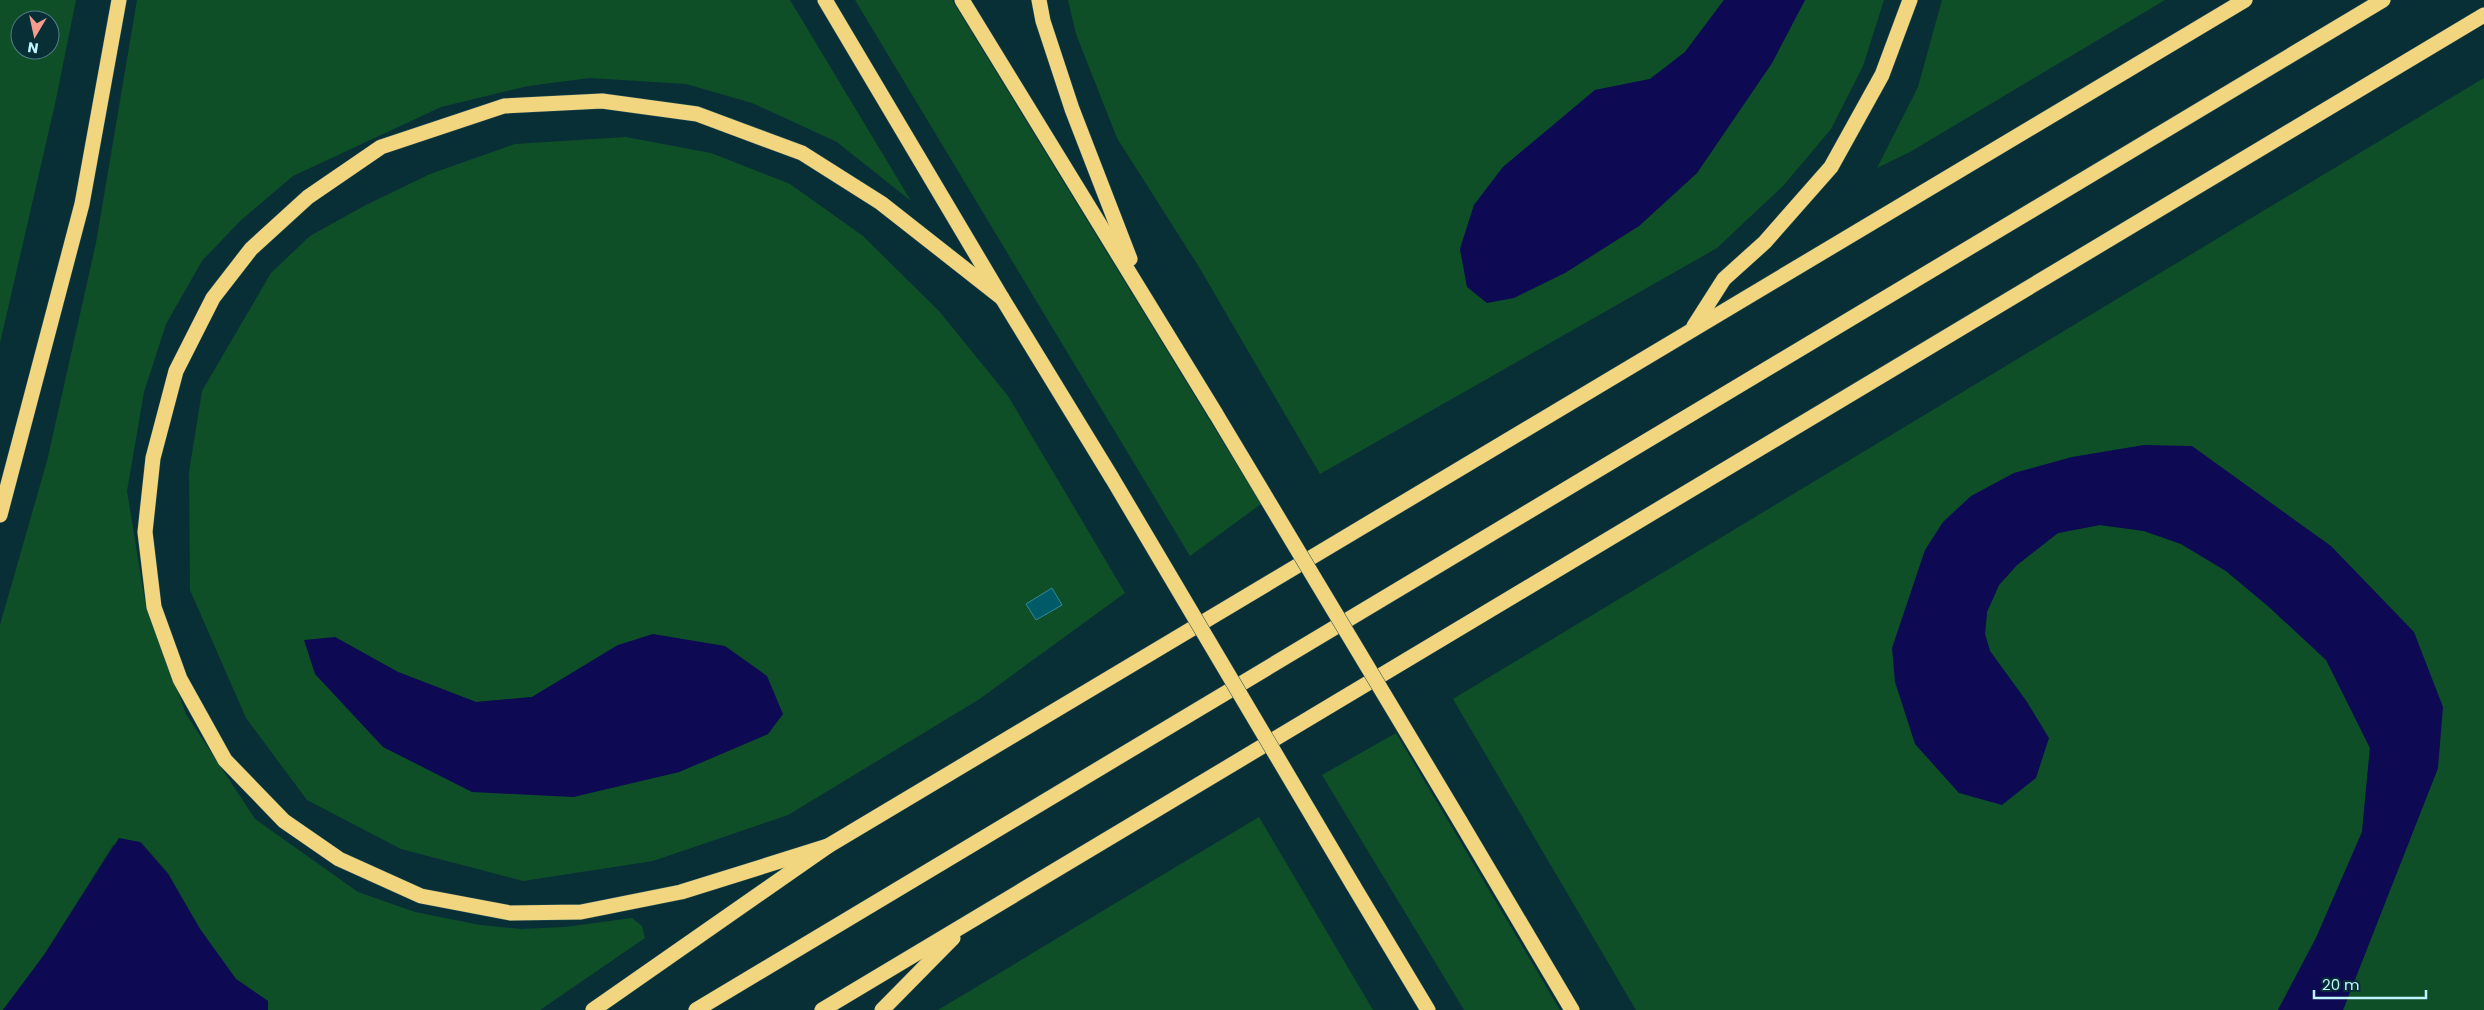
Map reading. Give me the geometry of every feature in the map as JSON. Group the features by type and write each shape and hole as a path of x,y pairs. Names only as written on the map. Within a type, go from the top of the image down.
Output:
{"highway":[{"path":"0,515 82,204 119,0"},
{"path":"825,0 1428,1010"},
{"path":"962,0 1024,106 1142,291 1572,1010"},
{"path":"1039,0 1043,21 1072,109 1142,291"},
{"path":"1692,330 1724,279 1765,242 1830,167 1882,75 1910,0"},
{"path":"593,1010 828,846 2245,0"},
{"path":"696,1010 2383,0"},
{"path":"822,1010 2484,15"},
{"path":"828,846 681,892 581,912 510,913 421,896 339,859 284,820 225,760 180,679 154,608 145,532 153,458 176,371 218,291 251,249 308,197 381,147 504,106 602,100 696,114 802,153 881,203 1002,298"},
{"path":"882,1010 968,923"}],"green space":[{"path":"0,0 76,0 55,104 0,343"},
{"path":"137,0 790,0 911,201 837,142 752,103 686,84 590,78 528,86 441,107 293,176 240,221 202,261 166,324 144,392 127,491 145,602 186,714 255,819 358,892 415,912 480,925 521,929 565,927 632,918 642,926 645,938 540,1010 268,1010 268,1001 236,979 200,929 168,873 141,842 113,845 44,955 3,1010 0,1010 0,625 47,461 96,243"},
{"path":"855,0 952,0 1261,504 1190,556"},
{"path":"1068,0 1724,0 1685,52 1650,79 1595,90 1503,167 1474,205 1460,249 1467,286 1487,303 1639,226 1697,173 1772,63 1805,0 1884,0 1863,66 1831,129 1784,185 1717,248 1320,474 1199,267 1117,138 1076,34"},
{"path":"1942,0 2165,0 1910,152 1877,168 1918,87"},
{"path":"2484,78 2484,1010 2343,1010 2438,768 2144,445 1892,648 2027,702 1990,651 1985,634 1987,612 1999,585 2017,565 2058,533 2100,525 2144,531 2181,544 2226,571 2327,660 2370,748 2362,832 2316,938 2278,1010 1636,1010 1453,699"},
{"path":"626,137 711,153 790,184 863,236 939,311 1008,396 1125,593 978,700 788,815 653,861 523,881 401,849 307,800 246,718 190,590 189,472 202,391 271,273 310,236 364,206 430,174 515,144","holes":["335,637 398,672 476,702 532,697 618,645 768,734 679,772 573,797"]},
{"path":"1396,733 1560,1010 1464,1010 1322,775"},
{"path":"1259,817 1373,1010 938,1010"}],"shaded area":[{"path":"1724,0 1805,0 1772,63 1697,173 1639,226 1565,273 1514,298 1487,303 1467,287 1460,249 1474,205 1503,167 1595,90 1650,79 1685,52"},
{"path":"2144,445 2192,446 2331,546 2414,632 2443,707 2438,768 2343,1010 2278,1010 2316,938 2362,832 2370,748 2326,660 2269,607 2226,571 2181,544 2144,531 2100,525 2058,533 2017,565 1999,585 1987,612 1985,634 1990,651 2027,702 2049,738 2036,778 2002,805 1959,793 1915,744 1895,682 1892,648 1925,550 1943,522 1971,496 2014,473 2072,457"},
{"path":"653,634 725,646 767,676 783,714 768,734 679,772 573,797 472,792 383,747 315,674 304,640 335,637 398,672 476,702 532,697 618,645"},
{"path":"119,838 140,842 168,874 200,929 236,979 268,1001 268,1010 3,1010 44,955"}],"building":[{"path":"1052,588 1062,605 1036,620 1026,604"}]}
